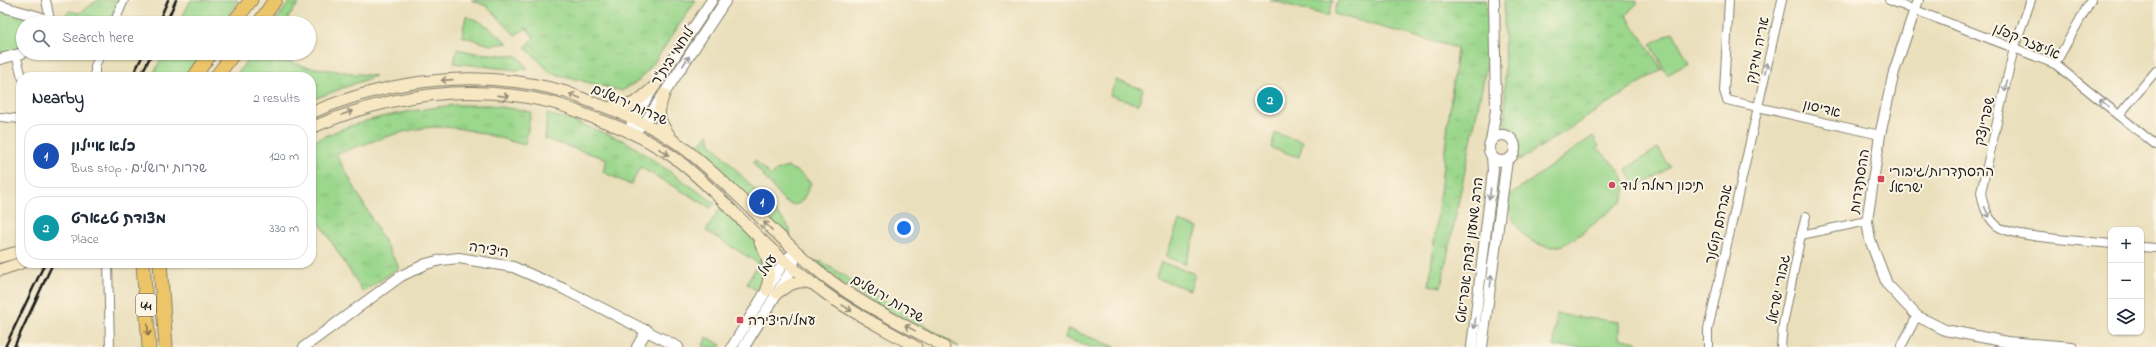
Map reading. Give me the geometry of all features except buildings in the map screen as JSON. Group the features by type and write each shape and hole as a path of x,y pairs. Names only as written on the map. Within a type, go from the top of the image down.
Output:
{"highway":[{"path":"239,16 251,0"},
{"path":"264,16 275,0"},
{"path":"198,72 206,60"},
{"path":"220,72 229,60"},
{"name":"44","path":"143,268 149,347"},
{"name":"44","path":"160,268 166,347"}],"main road":[{"name":"שדרות ירושלים","path":"316,111 353,96 379,89 402,84 453,79 533,86 568,93 633,119 674,141 706,167 796,252 850,294 944,347"},
{"path":"593,103 608,107 631,105 641,99 655,86"},
{"name":"שדרות ירושלים","path":"316,126 344,114 382,102 454,93 504,96 550,103 612,124 679,162 816,286 849,309 916,347"},
{"path":"664,94 658,114 663,127 674,141"},
{"path":"750,227 768,258 772,291 800,281 816,286"},
{"path":"0,257 16,252"},
{"path":"0,270 16,265"}],"street":[{"path":"46,0 50,16"},
{"path":"117,16 124,0"},
{"name":"לוחמי בית\"ר","path":"630,133 633,119 712,0"},
{"name":"לוחמי בית\"ר","path":"630,133 644,124 726,0"},
{"path":"1491,141 1497,135 1503,134 1510,138 1514,146 1513,154 1507,160 1498,160 1492,156 1489,148 1496,110 1494,0"},
{"name":"אדיסון","path":"1729,0 1724,91 1725,96 1732,102 1758,106 1880,135"},
{"name":"אריה מידנק","path":"1758,106 1782,0"},
{"name":"אליעזר קפלן","path":"1889,0 1914,11 2055,64 2156,145"},
{"name":"ההסתדרות","path":"1918,0 1894,72 1880,135 1867,221 1870,240 1887,284 1916,316 1945,330 2006,344 2072,347"},
{"name":"שפרינצק","path":"2031,0 2014,48 1982,192 1984,206 1990,218 1997,226 2016,233 2108,244"},
{"path":"2055,64 2091,0"},
{"path":"0,6 32,16"},
{"path":"0,59 16,55"},
{"path":"21,60 22,72"},
{"path":"95,72 95,66 98,60"},
{"path":"2119,115 2156,71"},
{"name":"אברהם קוטנר","path":"1708,347 1708,329 1758,106"},
{"path":"1496,110 1503,134"},
{"path":"0,117 16,119"},
{"name":"הרב שמעון יצחק אפריאט","path":"1472,347 1493,171 1492,156"},
{"name":"הרב שמעון יצחק אפריאט","path":"1482,347 1507,160"},
{"name":"גבורי ישראל","path":"1781,347 1783,325 1806,216"},
{"path":"1801,235 1867,221"},
{"path":"2144,247 2156,248"},
{"name":"עמל","path":"732,347 772,291 796,252"},
{"name":"היצירה","path":"304,347 401,276 426,264 459,258 513,267 564,289 678,347"},
{"path":"108,268 110,347"},
{"name":"עמל","path":"744,347 772,291"},
{"path":"1901,347 1916,316"},
{"path":"637,347 647,330"}],"green space":[{"path":"98,0 118,0 111,16 64,16 69,11 80,13"},
{"path":"191,0 238,0 228,16 183,16"},
{"path":"291,0 301,0 289,16 279,16"},
{"path":"471,0 696,0 653,64 638,81 622,91 551,73 525,47 534,38 527,28 515,35 486,6"},
{"path":"1270,0 1333,0 1328,16"},
{"path":"1338,0 1486,0 1490,49 1441,287 1429,285 1457,48 1334,14"},
{"path":"1504,0 1636,0 1637,3 1626,15 1662,69 1520,160 1516,155 1517,142 1508,133 1505,124"},
{"path":"0,10 20,16 16,16 16,50 0,54"},
{"path":"466,16 483,23 508,43 490,45 462,36"},
{"path":"1673,32 1689,63 1667,75 1651,44"},
{"path":"457,49 476,53 518,56 528,69 516,70 454,63"},
{"path":"160,60 198,60 190,72 154,72"},
{"path":"247,60 284,60 307,67 375,76 316,98 316,72 239,72"},
{"path":"1116,80 1143,89 1138,105 1110,95"},
{"path":"455,105 489,105 531,112 525,145 470,130 436,127 398,133 336,154 399,268 363,292 316,217 316,141 363,122 418,110"},
{"path":"547,114 571,120 627,142 715,203 711,208 640,167 631,185 603,172 607,159 545,139"},
{"path":"1275,133 1303,142 1299,157 1271,148"},
{"path":"708,134 711,143 786,223 790,230 790,239 688,146 701,143"},
{"path":"1593,136 1599,146 1597,147 1614,165 1623,178 1625,192 1622,201 1584,231 1563,245 1553,247 1531,241 1517,226 1505,199"},
{"path":"1658,148 1670,167 1638,188 1626,169"},
{"path":"755,160 771,176 778,170 788,167 800,173 811,183 802,201 795,205 784,201 753,163"},
{"path":"720,208 743,228 756,244 761,253 764,263 764,273 756,290 747,284 758,263 706,231"},
{"path":"1179,221 1198,228 1185,264 1166,257"},
{"path":"814,261 822,262 959,347 871,302 846,286"},
{"path":"1161,262 1195,274 1190,290 1156,278"},
{"path":"1556,314 1619,322 1619,338 1637,342 1637,347 1554,347"},
{"path":"1068,329 1116,347 1090,347 1065,338"},
{"path":"707,337 721,345 720,347 702,347"}],"railway":[{"path":"161,16 168,0"},
{"path":"169,16 176,0"},
{"path":"134,72 140,60"},
{"path":"142,72 148,60"},
{"path":"5,347 43,268"},
{"path":"14,347 51,268"}],"place":[{"name":"מצודת טגארט","path":"1270,100"},
{"name":"ההסתדרות/גיבורי ישראל","path":"1881,179"},
{"name":"תיכון רמלה לוד","path":"1612,185"},
{"name":"כלא איילון","path":"762,202"},
{"name":"עמל/היצירה","path":"740,320"}]}
